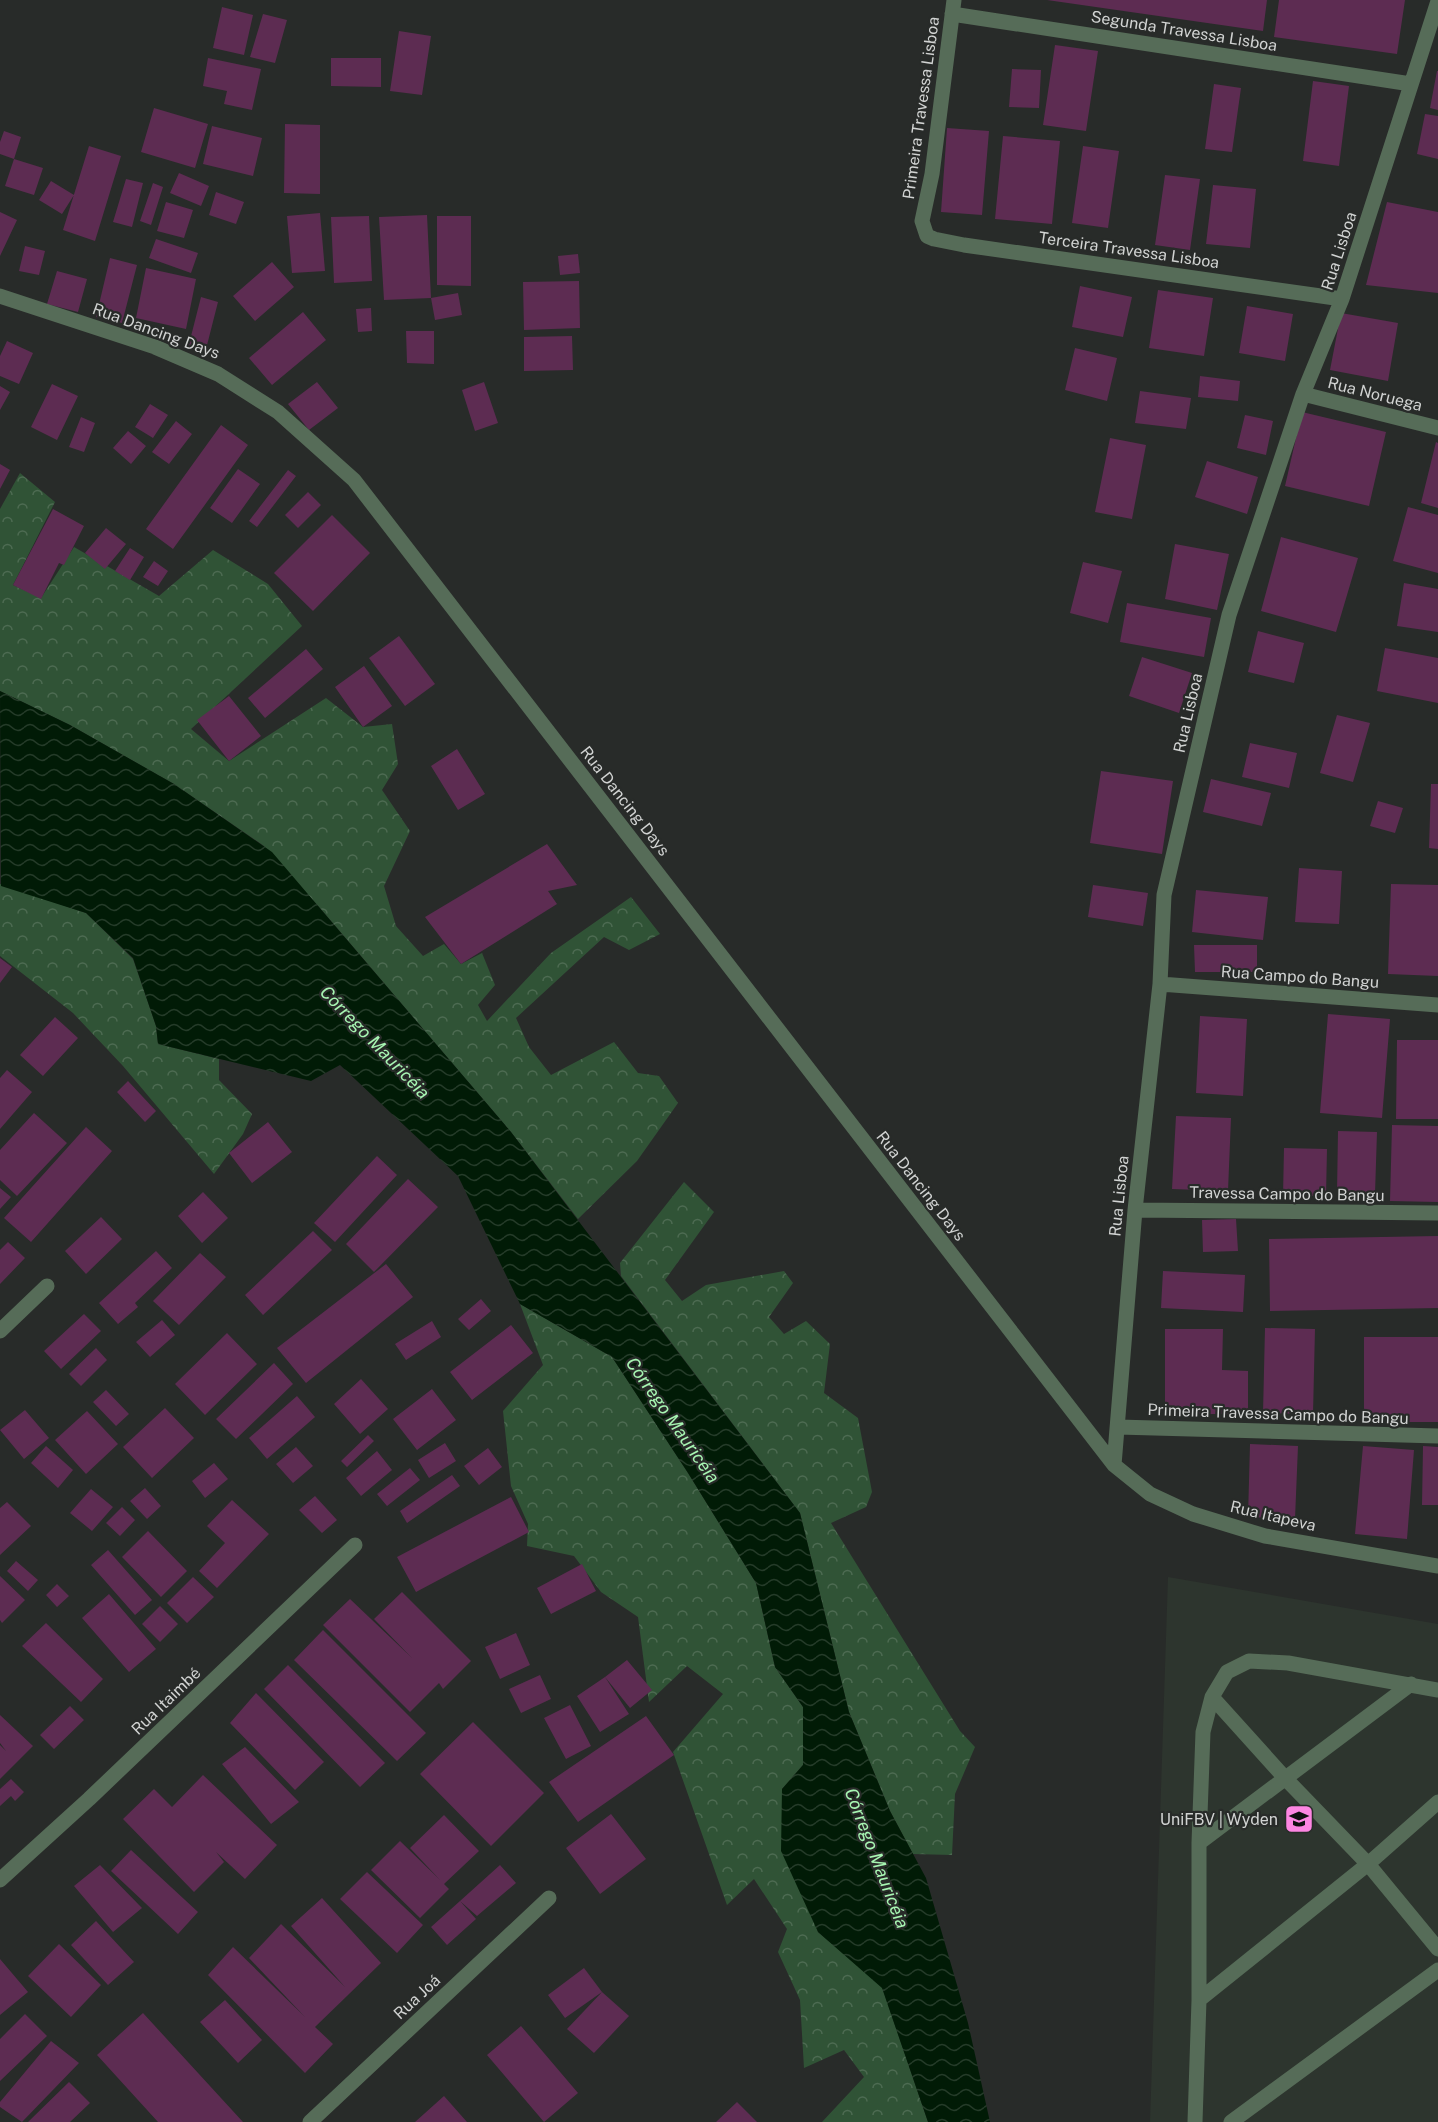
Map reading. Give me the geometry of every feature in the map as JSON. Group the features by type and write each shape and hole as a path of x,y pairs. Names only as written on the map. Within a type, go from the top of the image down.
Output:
{"street":[{"name":"Rua Lisboa","path":"1114,1465 1135,1210 1160,984 1164,895 1229,615 1303,394 1342,299 1438,1"},
{"name":"Segunda Travessa Lisboa","path":"953,7 1411,84"},
{"name":"Primeira Travessa Lisboa","path":"922,221 932,174 953,7"},
{"name":"Terceira Travessa Lisboa","path":"922,221 927,236 934,239 1342,299"},
{"name":"Rua Dancing Days","path":"0,296 155,347 218,374 278,412 354,480 1114,1465"},
{"name":"Rua Noruega","path":"1303,394 1438,428"},
{"name":"Rua Campo do Bangu","path":"1160,984 1438,1005"},
{"name":"Travessa Campo do Bangu","path":"1135,1210 1438,1213"},
{"path":"0,1330 47,1286"},
{"name":"Primeira Travessa Campo do Bangu","path":"1118,1427 1438,1436"},
{"name":"Rua Itapeva","path":"1114,1465 1150,1494 1193,1514 1265,1536 1438,1566"},
{"name":"Rua Itaimbé","path":"0,1880 89,1799 355,1545"},
{"path":"1195,2122 1203,1732 1212,1696 1227,1672 1249,1661 1288,1663 1438,1690"},
{"path":"1199,1842 1411,1684"},
{"path":"1212,1696 1285,1778 1368,1864 1438,1949"},
{"path":"1199,2000 1368,1864 1438,1802"},
{"name":"Rua Joá","path":"310,2122 549,1899"},
{"path":"1231,2122 1438,1970"}],"shaded area":[{"name":"UniFBV | Wyden","path":"1168,1577 1438,1624 1438,2122 1150,2122"}],"green space":[{"path":"20,473 55,502 13,585 41,598 74,547 159,596 213,550 268,584 302,626 191,729 229,761 326,698 363,727 392,724 398,764 382,790 410,831 384,886 396,926 423,956 444,944 461,964 482,953 495,985 478,1005 487,1021 551,953 631,897 660,934 629,950 604,937 516,1018 529,1047 551,1075 614,1042 638,1073 659,1076 678,1103 637,1161 578,1219 511,1132 320,908 264,846 174,784 70,725 0,691 0,509"},
{"path":"0,884 86,913 133,959 156,1026 158,1044 219,1059 219,1080 252,1114 243,1134 214,1174 123,1066 73,1013 0,956"},
{"path":"684,1182 714,1212 665,1280 682,1301 706,1285 784,1271 793,1283 769,1317 784,1334 806,1321 830,1344 824,1393 858,1418 872,1492 866,1507 831,1523 960,1731 975,1747 955,1794 952,1855 913,1854 890,1811 849,1712 800,1513 621,1276 620,1263"},
{"path":"520,1304 612,1357 756,1583 775,1667 803,1707 803,1765 782,1789 818,1932 882,1987 928,2122 822,2122 864,2077 844,2050 804,2068 800,2000 778,1952 787,1929 754,1879 727,1905 673,1752 723,1694 687,1666 649,1702 638,1617 601,1592 574,1556 527,1546 528,1524 511,1486 503,1411 543,1365"}],"water":[{"name":"Córrego Mauricéia","path":"0,691 70,725 174,784 272,852 511,1132 800,1513 849,1712 890,1811 926,1878 968,2023 990,2122 928,2122 882,1988 818,1932 781,1851 782,1789 803,1765 803,1707 775,1667 756,1583 612,1357 520,1304 458,1176 340,1065 311,1081 158,1044 156,1026 133,958 86,913 1,886"}],"building":[{"path":"1047,0 1267,0 1263,31"},
{"path":"1279,0 1405,0 1397,54 1274,37"},
{"path":"222,7 253,15 244,55 213,48"},
{"path":"263,14 287,20 275,63 250,57"},
{"path":"399,31 431,36 422,95 390,91"},
{"path":"1055,45 1098,51 1086,131 1043,125"},
{"path":"208,58 261,69 252,110 224,104 227,91 203,86"},
{"path":"331,58 381,58 381,87 331,86"},
{"path":"1012,69 1041,70 1039,108 1009,107"},
{"path":"1438,71 1438,110 1430,108"},
{"path":"1313,81 1349,86 1339,166 1303,161"},
{"path":"1214,84 1241,88 1232,152 1205,149"},
{"path":"154,108 208,124 195,168 141,152"},
{"path":"1425,114 1438,116 1438,159 1417,154"},
{"path":"285,124 320,125 320,194 284,193"},
{"path":"212,126 262,138 253,176 203,164"},
{"path":"947,128 989,131 982,215 941,212"},
{"path":"4,131 21,137 14,159 0,154 0,142"},
{"path":"1003,136 1060,141 1052,224 995,219"},
{"path":"89,146 121,156 95,241 63,230"},
{"path":"1083,146 1119,151 1108,228 1072,223"},
{"path":"14,159 43,168 34,195 5,186"},
{"path":"179,173 209,186 201,206 170,193"},
{"path":"1165,175 1200,179 1190,250 1155,245"},
{"path":"126,179 143,183 132,227 113,222"},
{"path":"51,181 74,195 62,214 39,200"},
{"path":"153,183 163,187 151,225 140,221"},
{"path":"1213,185 1256,189 1250,248 1206,244"},
{"path":"216,192 244,202 236,224 209,215"},
{"path":"166,202 193,210 184,238 157,231"},
{"path":"1387,202 1438,212 1438,293 1366,285"},
{"path":"0,212 17,220 0,256"},
{"path":"320,213 325,271 292,273 287,216"},
{"path":"427,215 431,298 384,300 379,217"},
{"path":"369,216 372,281 334,283 331,217"},
{"path":"437,216 471,216 471,286 437,285"},
{"path":"156,239 198,253 191,273 149,258"},
{"path":"25,246 45,251 39,275 19,271"},
{"path":"578,254 580,273 560,275 558,256"},
{"path":"110,258 137,265 122,323 96,317"},
{"path":"272,262 294,287 255,321 233,296"},
{"path":"146,268 196,279 186,329 136,318"},
{"path":"57,271 87,279 78,312 47,304"},
{"path":"579,281 580,328 524,330 523,282"},
{"path":"1080,286 1132,297 1123,337 1072,327"},
{"path":"1158,290 1213,298 1204,356 1149,348"},
{"path":"458,293 462,315 435,320 431,298"},
{"path":"201,297 218,302 205,353 188,348"},
{"path":"1247,306 1293,314 1285,361 1239,353"},
{"path":"371,308 372,331 358,332 356,309"},
{"path":"303,312 326,340 272,385 249,358"},
{"path":"1341,313 1398,323 1388,381 1330,370"},
{"path":"406,331 434,331 434,364 407,363"},
{"path":"572,336 573,370 524,371 524,337"},
{"path":"7,341 33,353 19,384 0,376 0,356"},
{"path":"1075,348 1117,358 1107,401 1065,390"},
{"path":"1200,376 1240,381 1238,401 1198,397"},
{"path":"317,382 338,408 309,430 288,404"},
{"path":"484,382 498,423 475,431 462,390"},
{"path":"52,384 78,396 57,440 31,427"},
{"path":"0,386 10,392 0,410"},
{"path":"1140,391 1191,398 1186,429 1135,423"},
{"path":"150,404 168,415 153,438 135,427"},
{"path":"1302,412 1386,432 1369,506 1285,486"},
{"path":"1245,415 1273,421 1266,455 1237,448"},
{"path":"81,417 95,423 84,452 69,447"},
{"path":"176,421 192,434 169,464 152,452"},
{"path":"221,425 248,445 173,549 146,529"},
{"path":"128,431 146,446 131,464 113,448"},
{"path":"1110,438 1146,445 1132,519 1095,512"},
{"path":"1436,442 1438,443 1438,508 1421,503"},
{"path":"1207,461 1258,477 1247,514 1195,497"},
{"path":"0,464 10,470 0,489"},
{"path":"238,469 260,484 232,523 210,508"},
{"path":"288,470 296,476 257,527 249,521"},
{"path":"308,492 321,505 298,528 285,515"},
{"path":"1408,507 1438,515 1438,573 1393,561"},
{"path":"53,509 84,526 64,565 59,563 41,599 13,585"},
{"path":"332,515 370,553 313,611 274,573"},
{"path":"106,528 126,544 105,569 85,553"},
{"path":"1281,537 1358,558 1336,632 1261,611"},
{"path":"1175,544 1229,554 1217,610 1165,599"},
{"path":"130,548 144,557 130,580 115,571"},
{"path":"154,561 168,571 158,586 143,577"},
{"path":"1083,562 1122,571 1108,623 1070,613"},
{"path":"1404,583 1438,589 1438,632 1397,626"},
{"path":"1127,603 1211,618 1204,657 1120,642"},
{"path":"1258,631 1304,643 1294,683 1248,672"},
{"path":"399,636 435,684 405,706 369,658"},
{"path":"1385,648 1438,658 1438,703 1377,691"},
{"path":"306,649 323,669 265,718 248,698"},
{"path":"1142,657 1192,673 1179,713 1129,696"},
{"path":"364,666 392,706 363,727 335,687"},
{"path":"229,696 261,736 229,761 197,720"},
{"path":"1337,715 1370,723 1353,782 1320,773"},
{"path":"1250,743 1297,753 1289,788 1242,777"},
{"path":"457,749 485,794 458,810 431,766"},
{"path":"1101,771 1173,781 1162,854 1090,843"},
{"path":"1211,779 1271,793 1262,826 1203,812"},
{"path":"1431,784 1438,784 1438,849 1429,848"},
{"path":"1378,801 1403,808 1395,833 1370,826"},
{"path":"547,844 577,885 548,891 557,904 461,964 425,917"},
{"path":"1299,868 1342,871 1339,924 1295,922"},
{"path":"1391,884 1438,885 1438,976 1388,974"},
{"path":"1093,885 1148,893 1143,926 1088,917"},
{"path":"1196,890 1268,897 1263,940 1192,932"},
{"path":"1194,945 1257,945 1257,972 1195,972"},
{"path":"0,958 12,967 0,983"},
{"path":"1328,1014 1390,1019 1382,1118 1320,1113"},
{"path":"1200,1016 1247,1019 1243,1096 1196,1093"},
{"path":"55,1017 78,1038 43,1076 20,1055"},
{"path":"1397,1040 1438,1040 1438,1119 1396,1119"},
{"path":"7,1070 32,1092 0,1129 0,1078"},
{"path":"128,1081 156,1111 145,1122 117,1092"},
{"path":"34,1113 67,1143 17,1196 0,1180 0,1150"},
{"path":"1176,1116 1231,1118 1228,1191 1172,1189"},
{"path":"268,1122 292,1152 252,1183 229,1153"},
{"path":"1392,1125 1438,1126 1438,1202 1390,1201"},
{"path":"86,1127 112,1151 31,1242 4,1218"},
{"path":"1338,1131 1377,1132 1375,1194 1337,1193"},
{"path":"1284,1148 1327,1149 1326,1196 1283,1196"},
{"path":"377,1156 397,1175 335,1242 314,1223"},
{"path":"408,1179 438,1207 374,1272 346,1244"},
{"path":"0,1188 11,1197 0,1209"},
{"path":"203,1192 228,1218 202,1243 178,1216"},
{"path":"101,1217 122,1239 86,1274 65,1251"},
{"path":"1236,1219 1238,1251 1203,1252 1202,1220"},
{"path":"313,1231 332,1250 263,1315 245,1295"},
{"path":"1438,1236 1438,1308 1270,1311 1269,1239"},
{"path":"8,1242 25,1258 0,1284 0,1250"},
{"path":"156,1251 172,1268 135,1303 138,1307 118,1324 99,1303"},
{"path":"200,1253 226,1277 179,1325 153,1301"},
{"path":"386,1264 413,1297 306,1383 277,1348"},
{"path":"1163,1271 1245,1275 1243,1312 1161,1308"},
{"path":"481,1299 491,1311 469,1330 458,1319"},
{"path":"84,1314 101,1331 61,1369 44,1351"},
{"path":"162,1320 175,1335 150,1357 136,1342"},
{"path":"432,1321 441,1337 406,1360 395,1344"},
{"path":"511,1325 533,1353 472,1400 450,1372"},
{"path":"1265,1328 1315,1329 1313,1414 1263,1413"},
{"path":"1165,1329 1223,1329 1222,1370 1248,1371 1248,1414 1165,1414"},
{"path":"227,1333 257,1364 205,1415 175,1384"},
{"path":"1364,1337 1438,1337 1438,1422 1364,1422"},
{"path":"96,1348 107,1360 81,1386 69,1374"},
{"path":"274,1363 293,1384 236,1439 216,1419"},
{"path":"361,1379 388,1409 360,1434 334,1404"},
{"path":"432,1389 456,1420 417,1450 393,1419"},
{"path":"106,1390 129,1414 116,1426 93,1402"},
{"path":"297,1396 315,1417 267,1459 249,1438"},
{"path":"165,1408 194,1438 152,1478 123,1447"},
{"path":"25,1410 49,1438 24,1459 0,1430"},
{"path":"87,1411 118,1444 86,1474 55,1440"},
{"path":"368,1435 374,1441 347,1467 341,1461"},
{"path":"445,1443 456,1461 429,1478 418,1460"},
{"path":"1250,1444 1298,1446 1295,1519 1248,1517"},
{"path":"46,1446 73,1470 58,1488 31,1463"},
{"path":"1363,1446 1414,1450 1407,1539 1355,1534"},
{"path":"1423,1446 1438,1447 1438,1505 1422,1505"},
{"path":"296,1447 313,1466 293,1483 276,1464"},
{"path":"488,1448 502,1467 479,1485 464,1466"},
{"path":"377,1451 392,1470 361,1496 346,1478"},
{"path":"214,1463 228,1479 205,1498 192,1481"},
{"path":"410,1468 420,1480 387,1506 377,1494"},
{"path":"452,1475 460,1486 407,1523 400,1511"},
{"path":"145,1488 161,1506 147,1519 130,1501"},
{"path":"91,1489 113,1507 92,1531 70,1513"},
{"path":"315,1496 337,1520 322,1533 299,1510"},
{"path":"511,1497 529,1532 416,1592 397,1557"},
{"path":"232,1500 269,1534 217,1588 199,1571 225,1543 207,1526"},
{"path":"7,1502 31,1526 0,1555 0,1508"},
{"path":"122,1507 135,1520 120,1536 106,1523"},
{"path":"148,1531 187,1571 161,1597 122,1557"},
{"path":"108,1550 152,1600 135,1615 91,1565"},
{"path":"16,1561 38,1580 28,1591 7,1571"},
{"path":"582,1564 596,1591 551,1614 537,1588"},
{"path":"0,1576 25,1600 2,1623 0,1620"},
{"path":"193,1577 214,1597 187,1623 167,1603"},
{"path":"57,1584 69,1596 57,1607 46,1595"},
{"path":"402,1592 471,1661 443,1689 439,1683 410,1712 323,1625 350,1599 412,1658 374,1619"},
{"path":"109,1594 156,1649 129,1672 82,1618"},
{"path":"160,1606 178,1624 160,1642 142,1624"},
{"path":"46,1623 103,1679 81,1702 22,1646"},
{"path":"323,1630 426,1733 397,1761 294,1660"},
{"path":"516,1633 530,1665 500,1679 485,1647"},
{"path":"627,1660 652,1690 630,1708 605,1677"},
{"path":"288,1665 385,1763 360,1787 264,1689"},
{"path":"540,1675 551,1699 521,1713 509,1689"},
{"path":"605,1677 629,1714 600,1732 577,1696"},
{"path":"256,1693 324,1762 295,1790 230,1723"},
{"path":"570,1705 591,1746 566,1759 544,1718"},
{"path":"70,1706 84,1720 54,1749 40,1735"},
{"path":"0,1715 33,1746 0,1779 0,1745 6,1751 0,1743"},
{"path":"646,1716 674,1755 578,1822 549,1782"},
{"path":"473,1722 544,1793 491,1846 420,1774"},
{"path":"245,1747 299,1802 271,1824 222,1764"},
{"path":"203,1775 277,1845 245,1879 216,1852 224,1862 194,1892 123,1819 154,1789 172,1807"},
{"path":"11,1779 24,1792 15,1801 11,1796 0,1806 0,1789"},
{"path":"611,1814 646,1859 600,1894 566,1848"},
{"path":"444,1815 479,1851 444,1884 449,1889 420,1918 371,1870 400,1841 440,1880 410,1848"},
{"path":"131,1850 198,1912 178,1934 111,1871"},
{"path":"100,1865 142,1908 113,1932 74,1886"},
{"path":"500,1865 516,1883 477,1916 460,1901"},
{"path":"367,1872 423,1925 397,1953 340,1899"},
{"path":"322,1898 381,1963 315,2027 333,2044 305,2073 208,1975 233,1947 305,2017 249,1958 281,1924 345,1987 291,1926"},
{"path":"460,1901 476,1919 447,1945 431,1927"},
{"path":"96,1921 134,1962 108,1985 71,1945"},
{"path":"59,1944 101,1985 71,2017 28,1976"},
{"path":"0,1959 28,1992 0,2015"},
{"path":"584,1968 602,1992 565,2018 548,1995"},
{"path":"602,1992 629,2016 594,2053 567,2029"},
{"path":"225,2000 262,2040 238,2063 200,2022"},
{"path":"143,2013 243,2122 158,2122 97,2055"},
{"path":"25,2014 47,2036 0,2081 0,2039"},
{"path":"521,2026 578,2093 544,2122 487,2055"},
{"path":"51,2041 79,2063 22,2122 0,2107 0,2102"},
{"path":"69,2082 90,2103 70,2122 28,2122"},
{"path":"444,2096 467,2122 415,2122"},
{"path":"737,2102 757,2122 716,2122"}],"place":[{"name":"UniFBV | Wyden","path":"1299,1819"}]}
